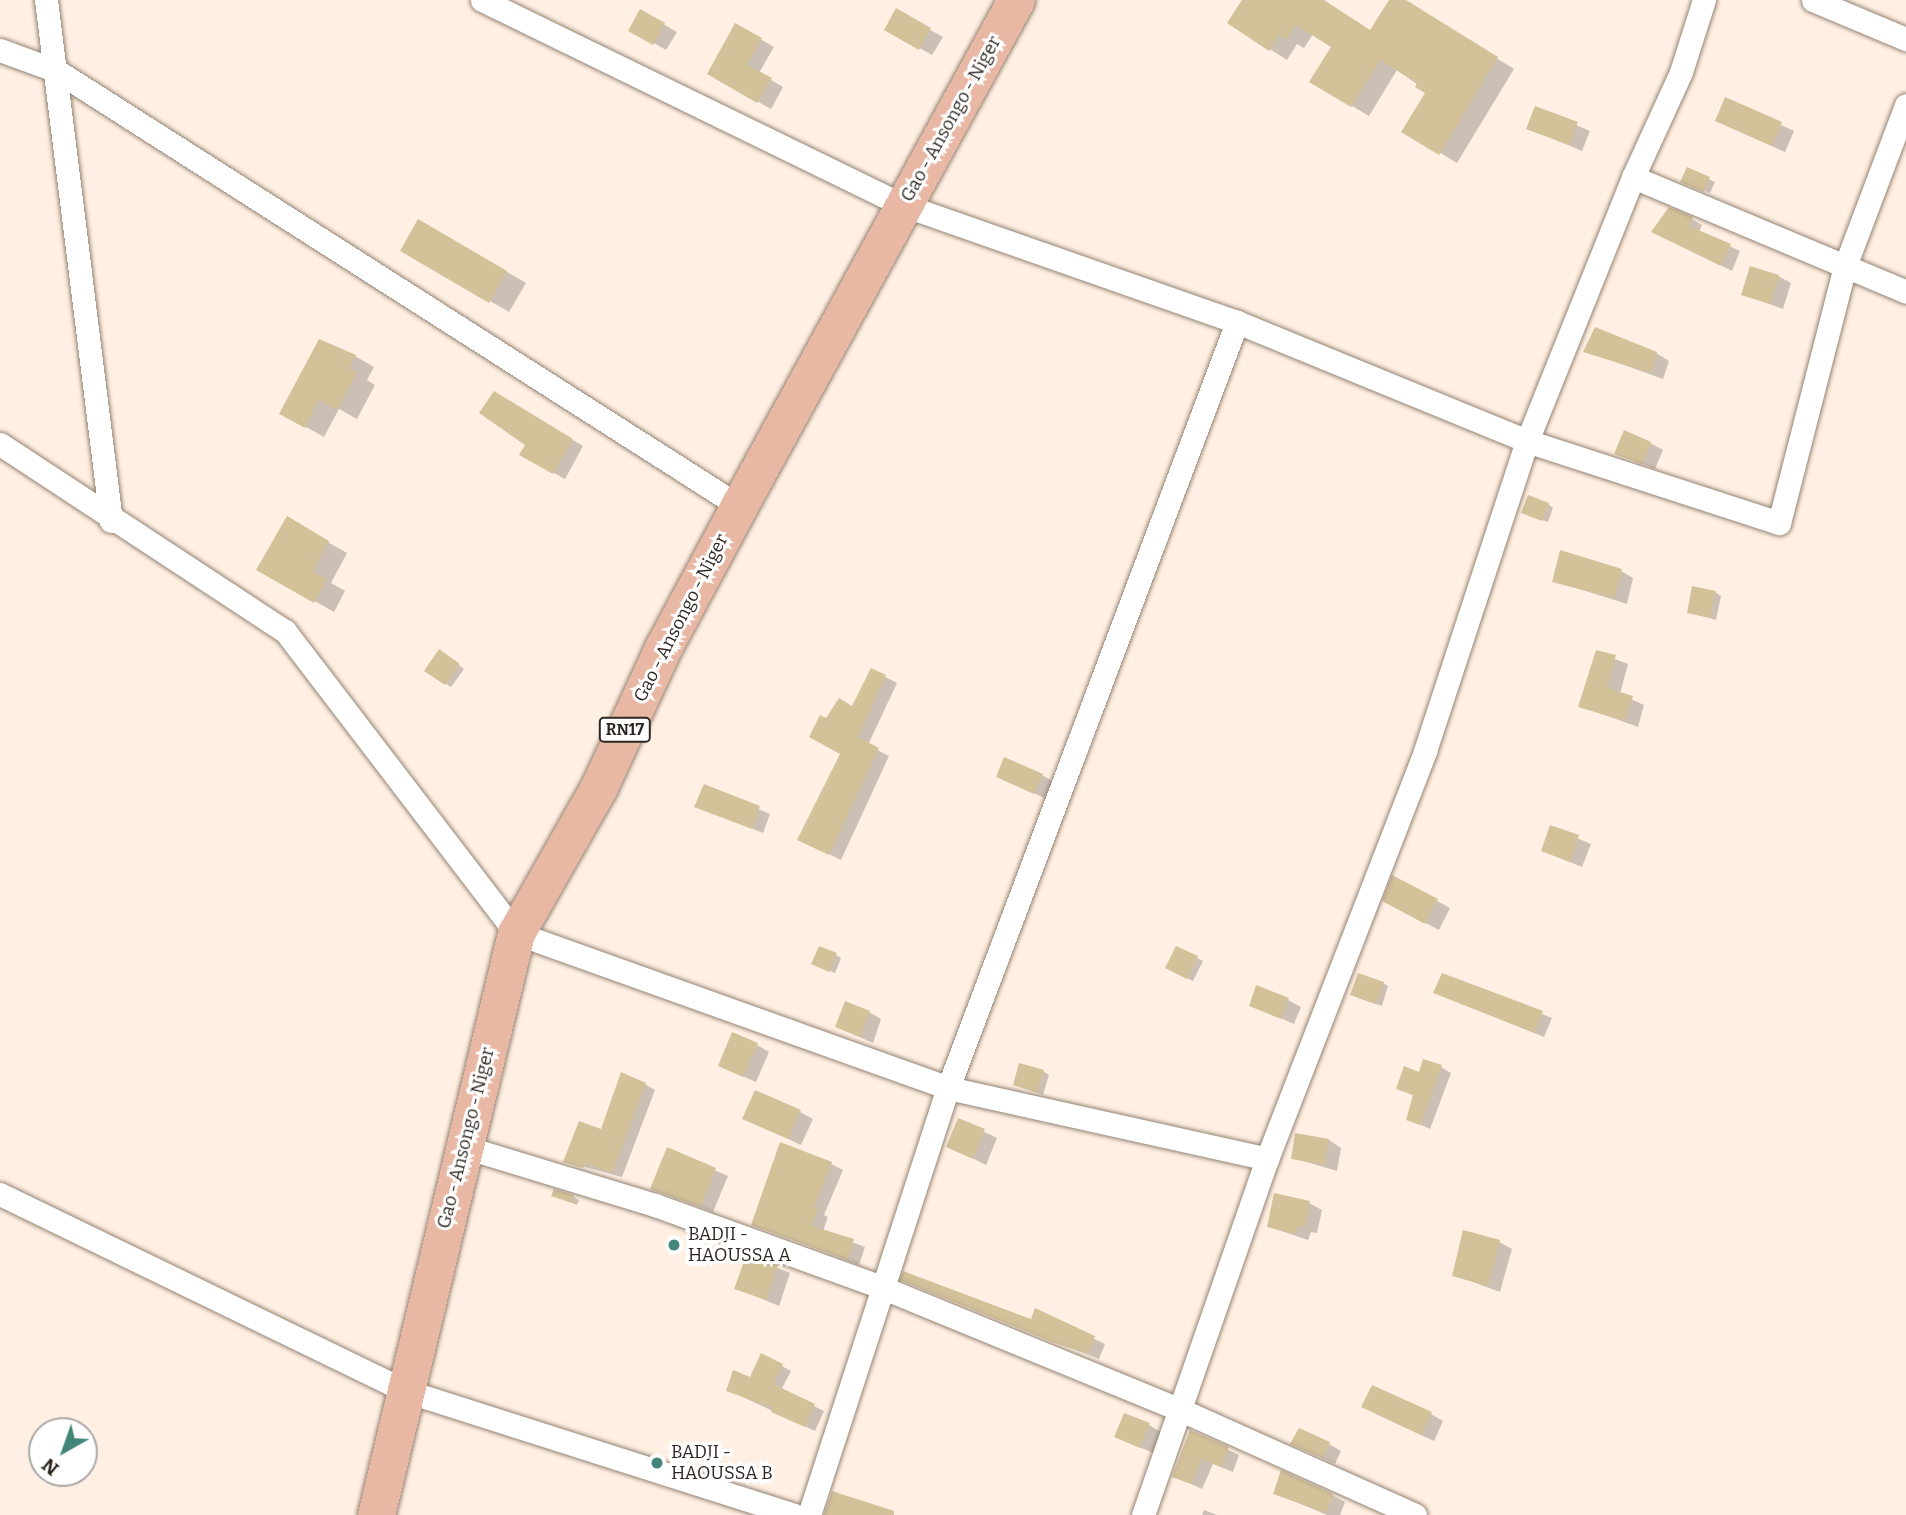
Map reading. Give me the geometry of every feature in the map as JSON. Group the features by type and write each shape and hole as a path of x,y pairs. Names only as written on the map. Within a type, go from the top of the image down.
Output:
{"main road":[{"name":"Gao - Ansongo - Niger","path":"376,1515 403,1391 516,933 599,787 663,648 738,506 1016,0"}],"street":[{"path":"46,0 57,71 111,521"},
{"path":"482,0 903,205 1237,322 1527,441 1779,523 1844,269 1906,105"},
{"path":"1143,1515 1182,1411 1267,1160 1425,751 1527,441 1633,177 1681,72 1704,0"},
{"path":"1813,0 1906,39"},
{"path":"0,50 57,71 738,506"},
{"path":"1633,177 1844,269 1906,292"},
{"path":"809,1515 881,1287 948,1088 1237,322"},
{"path":"0,444 111,521 285,631 516,933 948,1088 1267,1160"},
{"path":"465,1147 655,1205 881,1287 1182,1411 1415,1515"},
{"path":"0,1194 403,1391 794,1515"}],"building":[{"path":"1242,0 1324,0 1370,30 1389,0 1406,0 1498,57 1439,155 1401,132 1425,93 1415,87 1417,83 1380,60 1351,107 1309,82 1331,47 1296,25 1286,40 1279,35 1269,51 1227,23"},
{"path":"896,8 931,28 919,50 884,30"},
{"path":"640,9 665,23 653,45 628,31"},
{"path":"735,23 762,38 747,65 772,78 757,103 707,74"},
{"path":"1725,97 1782,122 1772,146 1715,121"},
{"path":"1535,106 1578,122 1569,145 1526,129"},
{"path":"1687,167 1710,177 1704,192 1680,182"},
{"path":"1669,207 1693,217 1689,226 1731,244 1721,266 1651,232"},
{"path":"418,219 507,271 489,303 400,251"},
{"path":"1750,266 1779,275 1770,304 1741,295"},
{"path":"1595,327 1657,352 1651,373 1583,352"},
{"path":"319,339 356,355 349,368 357,373 337,410 319,400 305,428 279,414"},
{"path":"494,391 573,439 553,474 519,455 525,445 479,413"},
{"path":"1624,430 1651,442 1642,464 1614,454"},
{"path":"1528,495 1549,503 1542,521 1521,513"},
{"path":"287,516 329,541 313,571 327,579 314,603 256,570"},
{"path":"1560,550 1622,569 1614,598 1552,582"},
{"path":"1692,586 1716,591 1710,618 1687,613"},
{"path":"439,649 460,664 445,685 424,671"},
{"path":"1596,650 1616,655 1607,688 1633,696 1625,721 1578,707"},
{"path":"871,668 886,675 858,737 879,748 829,855 797,840 840,754 809,737 820,715 826,718 839,698 852,706"},
{"path":"1004,757 1043,774 1034,794 996,777"},
{"path":"704,784 760,806 752,829 694,807"},
{"path":"1550,825 1579,835 1570,862 1541,851"},
{"path":"1392,875 1438,899 1425,924 1382,901"},
{"path":"819,946 837,953 829,972 811,964"},
{"path":"1176,946 1198,956 1187,979 1165,968"},
{"path":"1358,973 1384,982 1376,1004 1350,995"},
{"path":"1442,973 1543,1011 1535,1033 1433,993"},
{"path":"1256,985 1289,998 1281,1019 1249,1006"},
{"path":"845,1001 870,1011 860,1037 835,1027"},
{"path":"732,1032 758,1043 743,1077 718,1066"},
{"path":"1423,1059 1442,1065 1420,1125 1406,1120 1413,1095 1396,1089 1404,1066 1419,1072"},
{"path":"1019,1063 1044,1070 1037,1093 1013,1085"},
{"path":"621,1072 646,1083 612,1173 585,1163 583,1168 563,1162 579,1121 601,1129"},
{"path":"755,1090 801,1110 788,1139 742,1119"},
{"path":"958,1118 985,1129 973,1159 946,1147"},
{"path":"1295,1133 1329,1139 1325,1165 1291,1159"},
{"path":"780,1142 832,1162 814,1207 818,1209 812,1226 854,1239 848,1260 751,1225"},
{"path":"667,1147 716,1168 701,1207 650,1189"},
{"path":"554,1189 574,1195 572,1203 551,1196"},
{"path":"1274,1193 1310,1201 1305,1227 1298,1226 1295,1234 1267,1227"},
{"path":"1463,1230 1500,1240 1488,1286 1452,1276"},
{"path":"747,1253 778,1265 766,1300 734,1289"},
{"path":"903,1271 1031,1319 1035,1308 1095,1336 1088,1354 900,1280"},
{"path":"761,1353 783,1364 773,1384 815,1404 805,1427 771,1412 773,1408 726,1391 733,1370 750,1377"},
{"path":"1372,1385 1432,1412 1421,1435 1361,1407"},
{"path":"1124,1413 1150,1423 1140,1448 1114,1437"},
{"path":"1299,1428 1330,1442 1323,1458 1290,1444"},
{"path":"1190,1430 1229,1447 1221,1467 1201,1459 1191,1484 1172,1477"},
{"path":"1281,1470 1333,1494 1326,1513 1273,1494"},
{"path":"832,1491 894,1511 894,1515 824,1515"}],"place":[{"name":"BADJI - HAOUSSA A","path":"674,1245"},
{"name":"BADJI - HAOUSSA B","path":"657,1463"}]}
